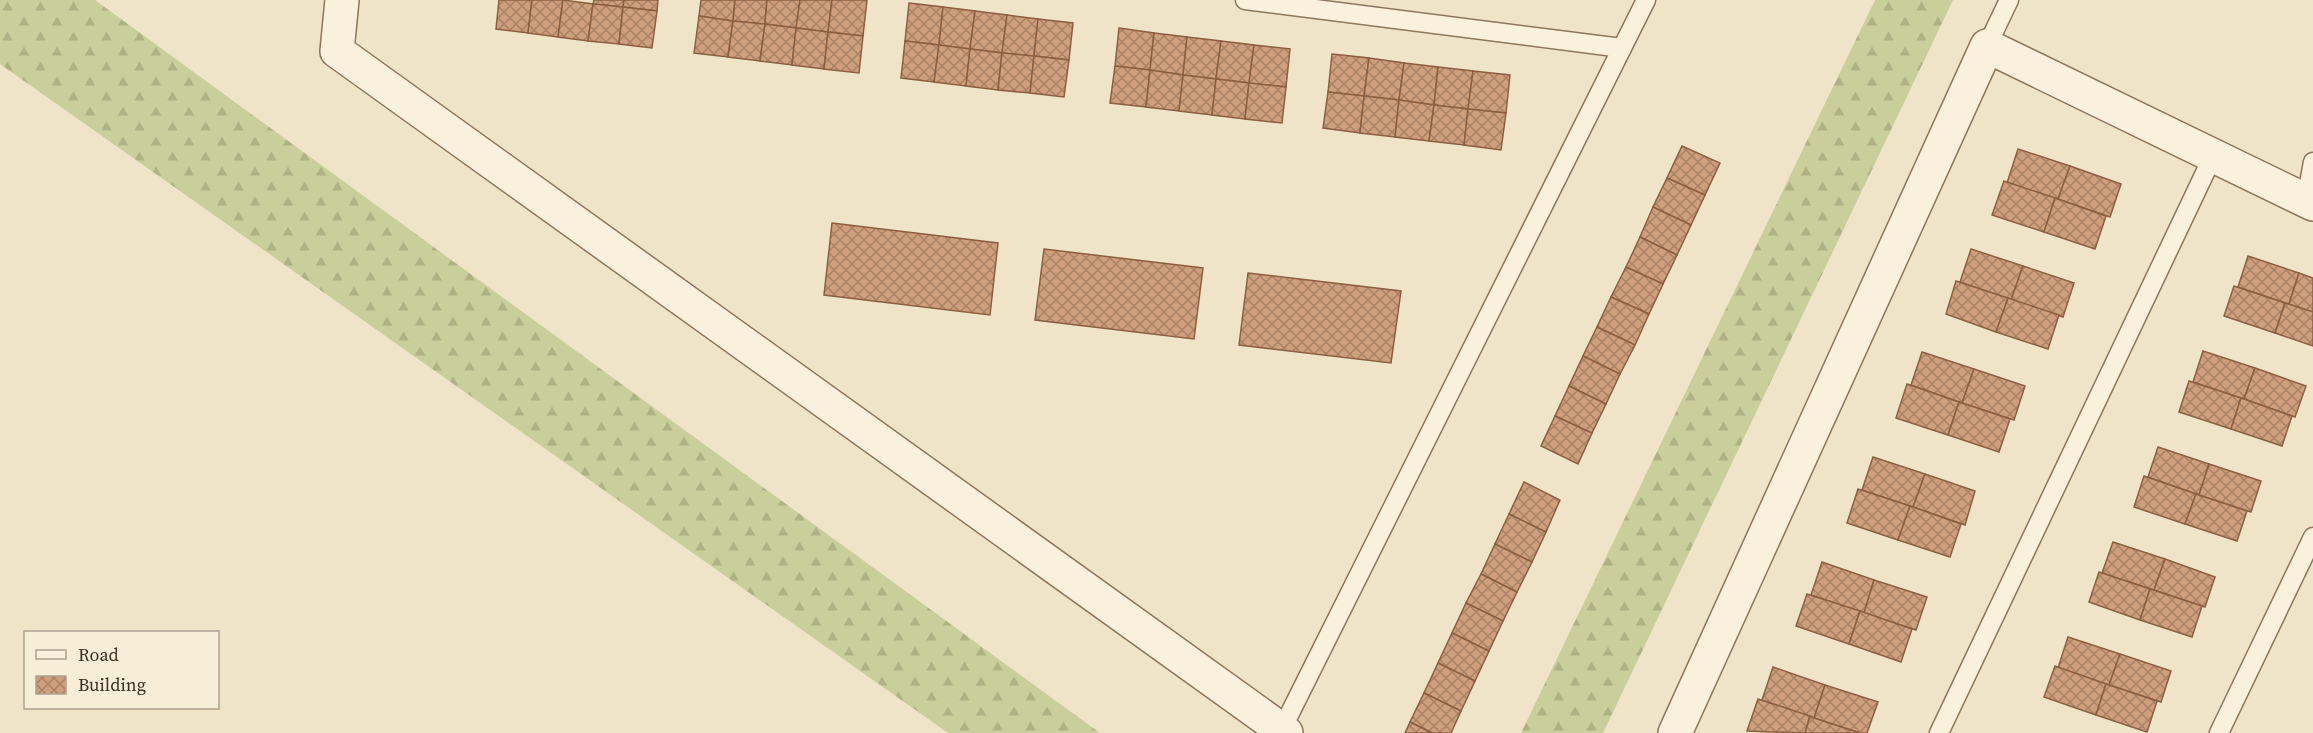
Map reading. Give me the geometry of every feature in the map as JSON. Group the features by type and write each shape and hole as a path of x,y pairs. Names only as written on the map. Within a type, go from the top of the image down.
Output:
{"street":[{"path":"342,0 337,51 1282,732"},
{"path":"1675,733 1987,46 2309,202"}],"lane":[{"path":"1245,0 1622,48"},
{"path":"1282,732 1646,0"},
{"path":"1987,46 2009,0"},
{"path":"1939,733 2213,156"},
{"path":"2309,202 2313,162"},
{"path":"2219,733 2313,537"}],"green space":[{"path":"0,0 95,0 1100,733 948,733 0,64"},
{"path":"1875,0 1953,0 1603,733 1521,733"}],"building":[{"path":"499,0 532,0 528,33 496,29"},
{"path":"532,0 563,0 558,37 528,33"},
{"path":"563,0 593,4 588,41 558,37"},
{"path":"594,0 624,0 623,7 593,4"},
{"path":"624,0 658,0 657,11 623,7"},
{"path":"701,0 735,0 733,21 699,16"},
{"path":"735,0 767,0 765,24 733,21"},
{"path":"767,0 800,0 796,28 765,24"},
{"path":"800,0 832,0 828,32 796,28"},
{"path":"832,0 867,0 863,36 828,32"},
{"path":"909,3 943,7 939,45 905,41"},
{"path":"593,4 623,7 619,44 588,41"},
{"path":"623,7 657,11 652,48 619,44"},
{"path":"943,7 975,11 970,49 939,45"},
{"path":"975,11 1007,15 1002,53 970,49"},
{"path":"1007,15 1038,19 1034,56 1002,53"},
{"path":"699,16 733,21 728,57 694,53"},
{"path":"1038,19 1073,23 1069,60 1034,56"},
{"path":"733,21 765,24 760,61 728,57"},
{"path":"765,24 796,28 792,65 760,61"},
{"path":"796,28 828,32 824,69 792,65"},
{"path":"1119,28 1154,33 1150,70 1115,66"},
{"path":"828,32 863,36 859,73 824,69"},
{"path":"1154,33 1187,37 1183,75 1150,70"},
{"path":"1187,37 1221,41 1216,79 1183,75"},
{"path":"905,41 939,45 934,82 901,78"},
{"path":"1221,41 1254,45 1249,83 1216,79"},
{"path":"939,45 970,49 966,86 934,82"},
{"path":"1254,45 1290,49 1286,87 1249,83"},
{"path":"970,49 1002,53 998,90 966,86"},
{"path":"1002,53 1034,56 1030,93 998,90"},
{"path":"1332,54 1369,58 1364,96 1328,92"},
{"path":"1034,56 1069,60 1064,97 1030,93"},
{"path":"1369,58 1404,63 1399,100 1364,96"},
{"path":"1404,63 1438,67 1434,105 1399,100"},
{"path":"1115,66 1150,70 1146,107 1110,103"},
{"path":"1438,67 1473,71 1468,109 1434,105"},
{"path":"1150,70 1183,75 1179,111 1146,107"},
{"path":"1473,71 1510,75 1506,113 1468,109"},
{"path":"1183,75 1216,79 1212,115 1179,111"},
{"path":"1216,79 1249,83 1245,119 1212,115"},
{"path":"1249,83 1286,87 1282,123 1245,119"},
{"path":"1328,92 1364,96 1360,133 1323,128"},
{"path":"1364,96 1399,100 1395,137 1360,133"},
{"path":"1399,100 1434,105 1429,141 1395,137"},
{"path":"1434,105 1468,109 1464,145 1429,141"},
{"path":"1468,109 1506,113 1501,150 1464,145"},
{"path":"1682,146 1720,163 1705,195 1667,178"},
{"path":"2018,149 2070,166 2058,199 2007,183"},
{"path":"2070,166 2121,184 2110,217 2058,199"},
{"path":"1667,178 1705,195 1691,225 1653,207"},
{"path":"2004,181 2055,198 2044,232 1992,215"},
{"path":"2055,198 2106,216 2095,249 2044,232"},
{"path":"1653,207 1691,225 1677,255 1640,237"},
{"path":"832,223 998,243 990,315 824,295"},
{"path":"1640,237 1677,255 1663,284 1626,267"},
{"path":"1044,249 1203,268 1194,339 1035,320"},
{"path":"1971,249 2023,266 2011,300 1960,282"},
{"path":"2248,256 2299,273 2289,304 2238,287"},
{"path":"2023,266 2074,283 2063,317 2011,300"},
{"path":"1626,267 1663,284 1649,314 1611,297"},
{"path":"1248,273 1401,291 1391,363 1239,345"},
{"path":"2299,273 2313,278 2313,312 2289,304"},
{"path":"1956,281 2008,298 1996,332 1946,314"},
{"path":"2234,286 2285,303 2275,333 2224,316"},
{"path":"1611,297 1649,314 1635,345 1597,327"},
{"path":"2008,298 2059,315 2048,349 1996,332"},
{"path":"2285,303 2313,312 2313,346 2275,333"},
{"path":"1597,327 1635,345 1620,374 1583,356"},
{"path":"2203,351 2255,368 2244,399 2193,382"},
{"path":"1922,352 1974,369 1962,403 1911,385"},
{"path":"1583,356 1620,374 1606,404 1569,386"},
{"path":"2255,368 2306,386 2295,417 2244,399"},
{"path":"1974,369 2025,386 2014,420 1962,403"},
{"path":"2189,381 2241,398 2231,429 2179,412"},
{"path":"1907,384 1959,402 1948,435 1896,418"},
{"path":"1569,386 1606,404 1592,433 1555,416"},
{"path":"2241,398 2292,416 2282,446 2231,429"},
{"path":"1959,402 2010,419 1999,452 1948,435"},
{"path":"1555,416 1592,433 1578,464 1541,446"},
{"path":"2158,447 2209,464 2199,495 2148,477"},
{"path":"1873,457 1925,474 1913,507 1862,490"},
{"path":"2209,464 2261,481 2251,512 2199,495"},
{"path":"1925,474 1975,491 1965,525 1913,507"},
{"path":"2144,476 2196,494 2185,524 2134,507"},
{"path":"1524,482 1560,500 1546,532 1509,514"},
{"path":"1858,489 1910,506 1898,540 1847,523"},
{"path":"2196,494 2247,511 2237,541 2185,524"},
{"path":"1910,506 1961,524 1950,557 1898,540"},
{"path":"1509,514 1546,532 1532,562 1495,544"},
{"path":"2113,542 2165,559 2154,590 2102,573"},
{"path":"1495,544 1532,562 1517,592 1481,574"},
{"path":"2165,559 2215,577 2205,607 2154,590"},
{"path":"1822,562 1874,580 1864,613 1811,595"},
{"path":"2099,572 2150,589 2140,620 2089,602"},
{"path":"1481,574 1517,592 1503,621 1466,603"},
{"path":"1874,580 1927,597 1916,630 1864,613"},
{"path":"2150,589 2202,606 2192,637 2140,620"},
{"path":"1807,594 1860,611 1849,644 1796,626"},
{"path":"1466,603 1503,621 1489,651 1452,633"},
{"path":"1860,611 1912,629 1901,662 1849,644"},
{"path":"1452,633 1489,651 1475,681 1438,663"},
{"path":"2068,637 2120,654 2109,685 2058,668"},
{"path":"2120,654 2171,671 2161,702 2109,685"},
{"path":"1438,663 1475,681 1461,711 1424,693"},
{"path":"2055,666 2106,684 2096,715 2044,697"},
{"path":"1773,667 1825,685 1814,718 1762,700"},
{"path":"2106,684 2157,701 2147,732 2096,715"},
{"path":"1825,685 1878,702 1867,733 1860,733 1814,718"},
{"path":"1424,693 1461,711 1451,733 1432,733 1410,722"},
{"path":"1758,699 1810,716 1805,733 1747,731"},
{"path":"1810,716 1814,718 1860,733 1805,733"},
{"path":"1410,722 1432,733 1405,733"}]}
